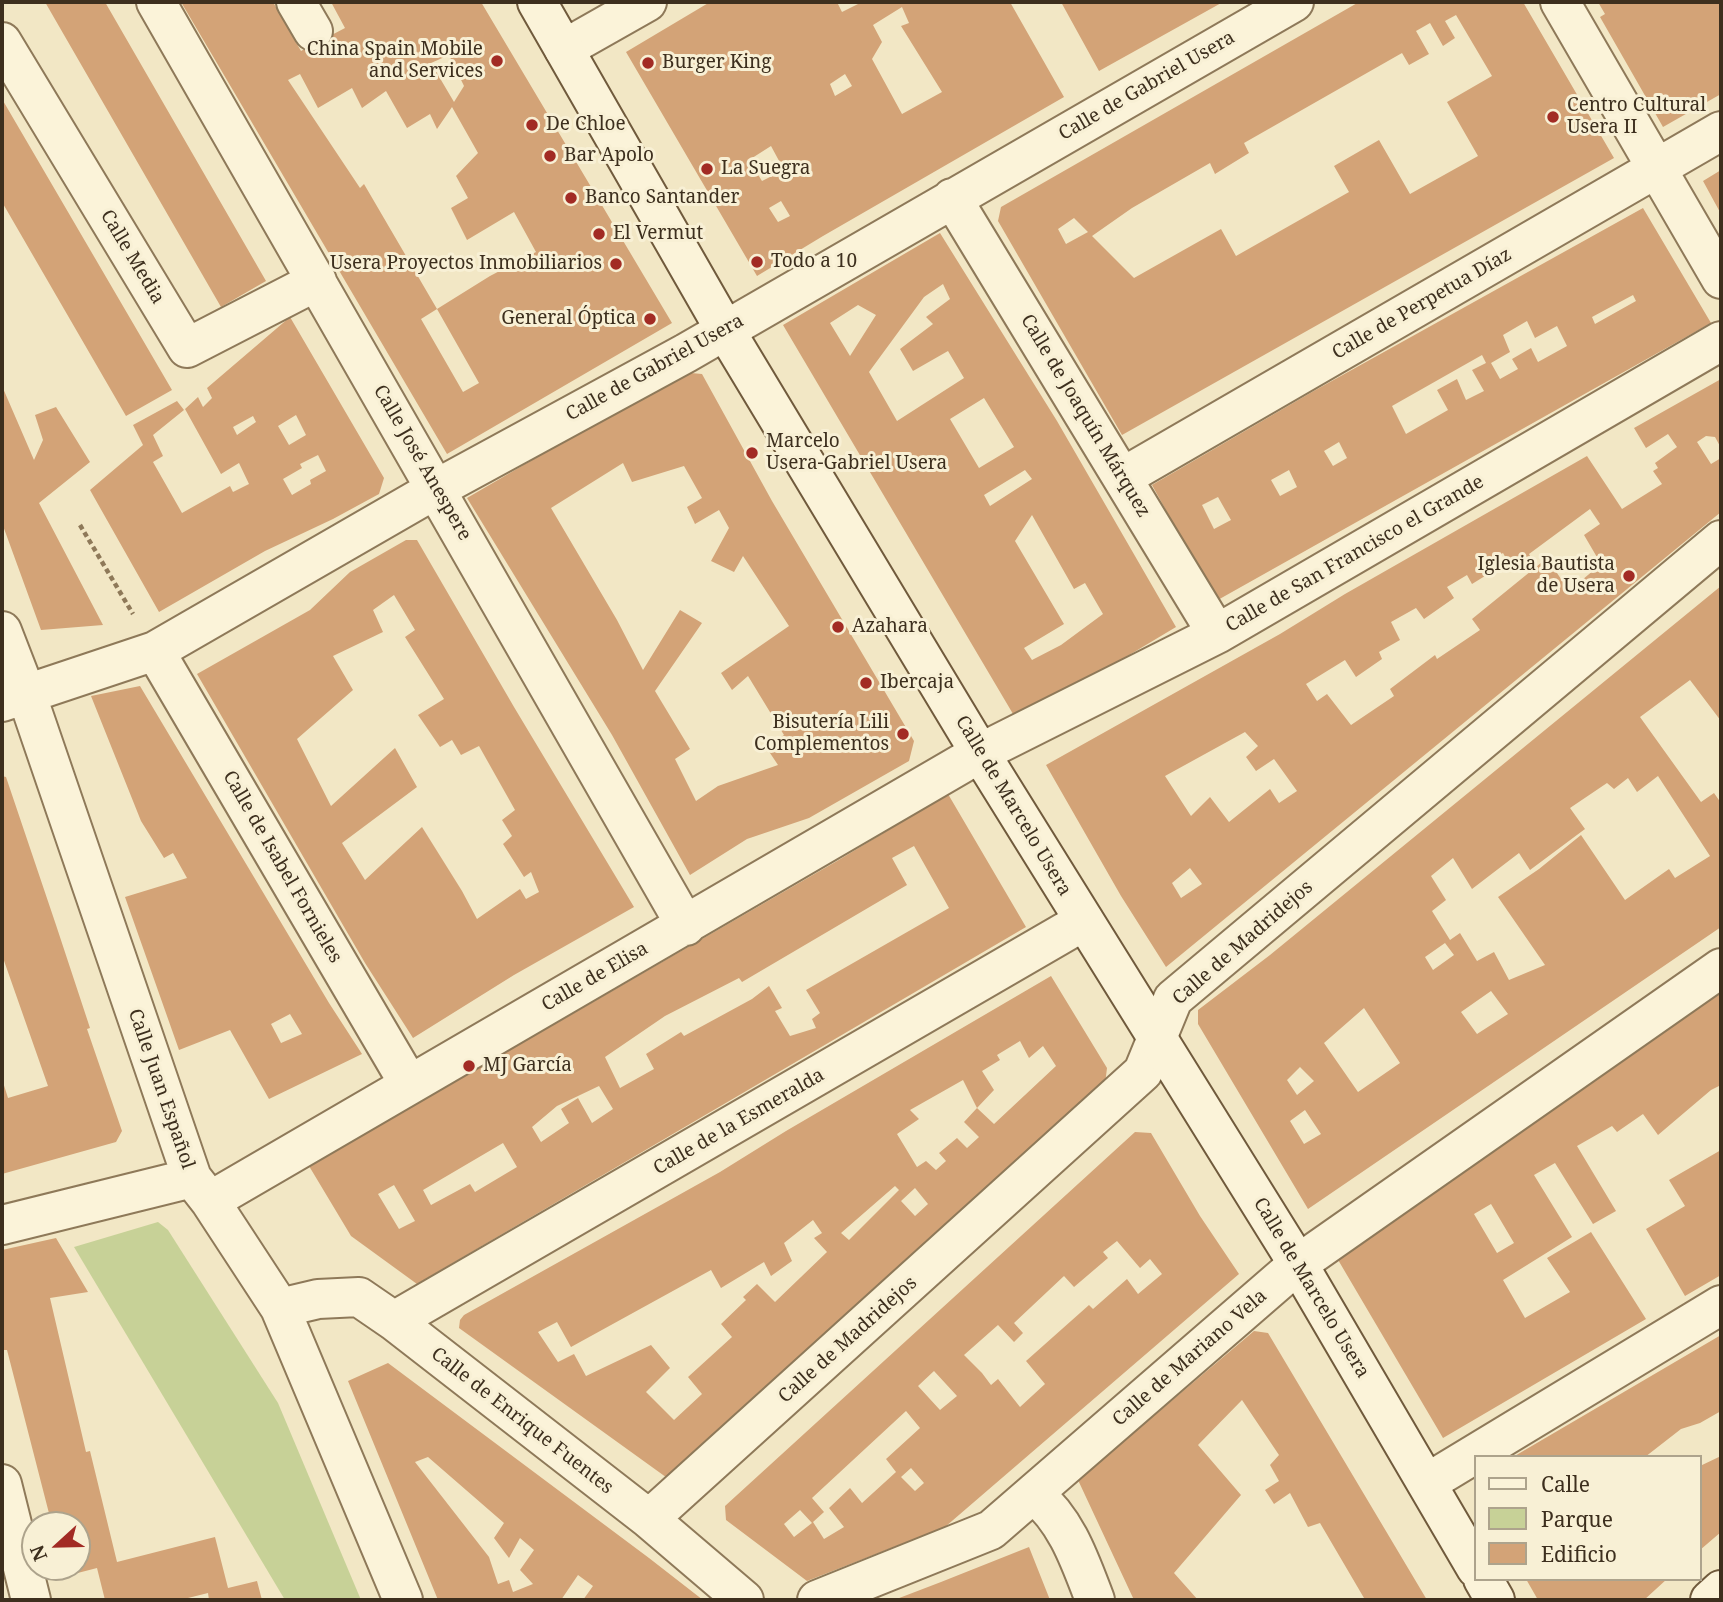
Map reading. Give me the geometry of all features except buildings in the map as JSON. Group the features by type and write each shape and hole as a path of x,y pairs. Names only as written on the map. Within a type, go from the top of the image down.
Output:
{"street":[{"name":"Calle José Anespere","path":"156,2 686,926"},
{"name":"Calle de Marcelo Usera","path":"537,2 725,330 980,753 1298,1264 1474,1565"},
{"path":"565,49 647,2"},
{"name":"Calle de Gabriel Usera","path":"14,698 146,636 436,489 725,330 952,198 1252,12 1294,2"},
{"path":"1560,2 1721,279"},
{"name":"Calle Media","path":"2,42 187,348 317,281"},
{"name":"Calle de Perpetua Díaz","path":"1123,477 1721,131"},
{"name":"Calle de Joaquín Márquez","path":"952,198 1217,634"},
{"name":"Calle de San Francisco el Grande","path":"980,753 1217,634 1721,341"},
{"name":"Calle de Madridejos","path":"649,1519 1143,1072 1173,999 1721,540"},
{"name":"Calle Juan Español","path":"2,631 14,698 201,1189 280,1308 403,1600"},
{"name":"Calle de Isabel Fornieles","path":"146,636 410,1084"},
{"name":"Calle de Elisa","path":"2,1225 201,1189 410,1084 980,753"},
{"name":"Calle de la Esmeralda","path":"394,1321 1084,921"},
{"name":"Calle de Mariano Vela","path":"817,1600 991,1530 1298,1264 1721,968"},
{"name":"Calle de Enrique Fuentes","path":"280,1308 318,1299 359,1297 394,1321 649,1519 744,1600"},
{"path":"1427,1483 1721,1305"},
{"path":"2,1484 31,1600"},
{"path":"1034,1494 1050,1507 1063,1524 1095,1600"},
{"path":"1484,1581 1495,1600"},
{"path":"1710,1600 1721,1590"}],"path":[{"path":"80,525 146,636"}],"green space":[{"path":"158,1222 168,1230 278,1403 361,1600 285,1600 74,1247"}],"place":[{"name":"China Spain Mobile and Services","path":"497,61"},
{"name":"Burger King","path":"648,63"},
{"name":"Centro Cultural Usera II","path":"1553,117"},
{"name":"De Chloe","path":"532,125"},
{"name":"Bar Apolo","path":"550,156"},
{"name":"La Suegra","path":"707,169"},
{"name":"Banco Santander","path":"571,198"},
{"name":"El Vermut","path":"599,234"},
{"name":"Todo a 10","path":"757,262"},
{"name":"Usera Proyectos Inmobiliarios","path":"616,264"},
{"name":"General Óptica","path":"650,319"},
{"name":"Marcelo Usera-Gabriel Usera","path":"752,453"},
{"name":"Iglesia Bautista de Usera","path":"1629,576"},
{"name":"Azahara","path":"838,627"},
{"name":"Ibercaja","path":"866,683"},
{"name":"Bisutería Lili Complementos","path":"903,734"},
{"name":"MJ García","path":"469,1066"}]}
